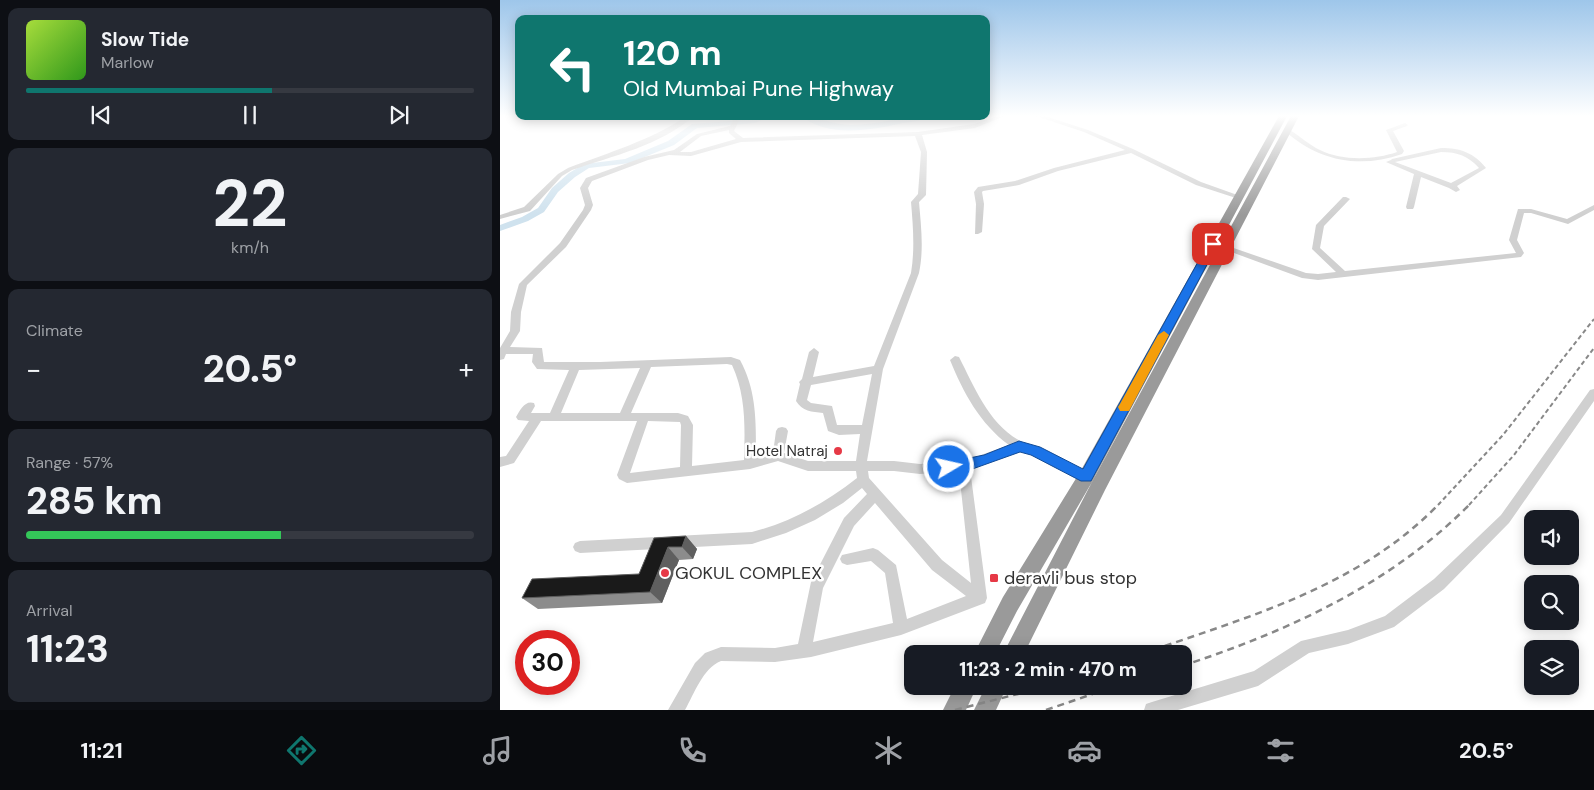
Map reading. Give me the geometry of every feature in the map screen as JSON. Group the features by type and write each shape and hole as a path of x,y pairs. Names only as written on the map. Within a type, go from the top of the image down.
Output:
{"highway":[{"path":"1017,645 1219,246 1239,197 1269,149"},
{"path":"989,645 1015,595 1086,477 1219,246 1272,149"},
{"path":"1015,595 1036,607"},
{"path":"954,710 962,695"},
{"path":"985,710 992,695"}],"street":[{"path":"500,217 527,209 560,176 570,169 600,162 629,149"},
{"path":"593,178 646,158 670,154 680,149"},
{"path":"670,154 688,155 708,149"},
{"path":"923,149 922,195 915,202 920,249 915,273 878,369 866,429 861,467 863,480 937,565 980,598"},
{"path":"1313,149 1335,158 1379,158 1400,153 1402,151 1401,149"},
{"path":"1388,162 1443,149"},
{"path":"1379,158 1454,188 1483,168 1463,151 1454,149"},
{"path":"978,232 979,190 1016,183 1056,169 1130,150 1202,186 1239,197"},
{"path":"502,353 516,331 516,312 523,284 563,245 587,210 589,205 584,188 593,178 600,162"},
{"path":"1410,206 1418,173"},
{"path":"1342,273 1316,249 1320,224 1346,199"},
{"path":"1219,246 1304,276 1518,255 1520,253 1512,240 1521,211 1531,211 1568,222 1594,206"},
{"path":"502,353 535,349 538,351 538,365 576,366 728,360 736,363 741,372 750,404 750,464"},
{"path":"814,352 804,382 801,401 804,406 828,409 832,428 839,430 866,429"},
{"path":"955,360 977,405 1009,439 1019,446 1035,451 1099,485"},
{"path":"623,418 647,364"},
{"path":"553,418 576,366"},
{"path":"804,382 878,369"},
{"path":"1152,710 1258,678 1306,646 1348,637 1390,622 1439,584 1505,519 1594,393"},
{"path":"530,406 522,418 678,417 684,419 687,425 686,472"},
{"path":"500,462 510,460 536,418"},
{"path":"644,418 624,477 750,464 778,456 808,466 894,466 920,469 964,466 1019,446"},
{"path":"778,456 782,431"},
{"path":"964,466 980,598"},
{"path":"580,547 752,538 773,533 844,496 863,480"},
{"path":"804,651 816,587 850,522 875,494"},
{"path":"847,559 873,554 891,570 901,628"},
{"path":"676,710 700,668 710,658 721,654 775,655 804,651 901,628 980,598"}],"building":[{"path":"686,536 682,547 668,547 650,592 522,598 532,579 639,574 654,538"}],"waterway":[{"path":"500,228 525,219 541,210 555,190 572,175 587,166 627,161 656,149"}],"railway":[{"path":"1439,504 1503,435 1594,319"},
{"path":"1469,505 1514,455 1594,348"},
{"path":"1168,645 1261,612 1337,578 1373,558 1407,533 1439,504"},
{"path":"1192,662 1299,621 1372,582 1406,559 1439,533 1469,505"},
{"path":"955,710 1014,695"},
{"path":"1046,710 1090,695"}],"slow traffic":[{"path":"1124,407 1164,335"}],"place":[{"name":"Hotel Natraj","path":"838,451"},
{"name":"GOKUL COMPLEX","path":"665,573"},
{"name":"deravli bus stop","path":"994,578"}],"route":[{"path":"949,467 964,466 987,460 1019,446 1035,451 1086,477 1213,244"}]}
